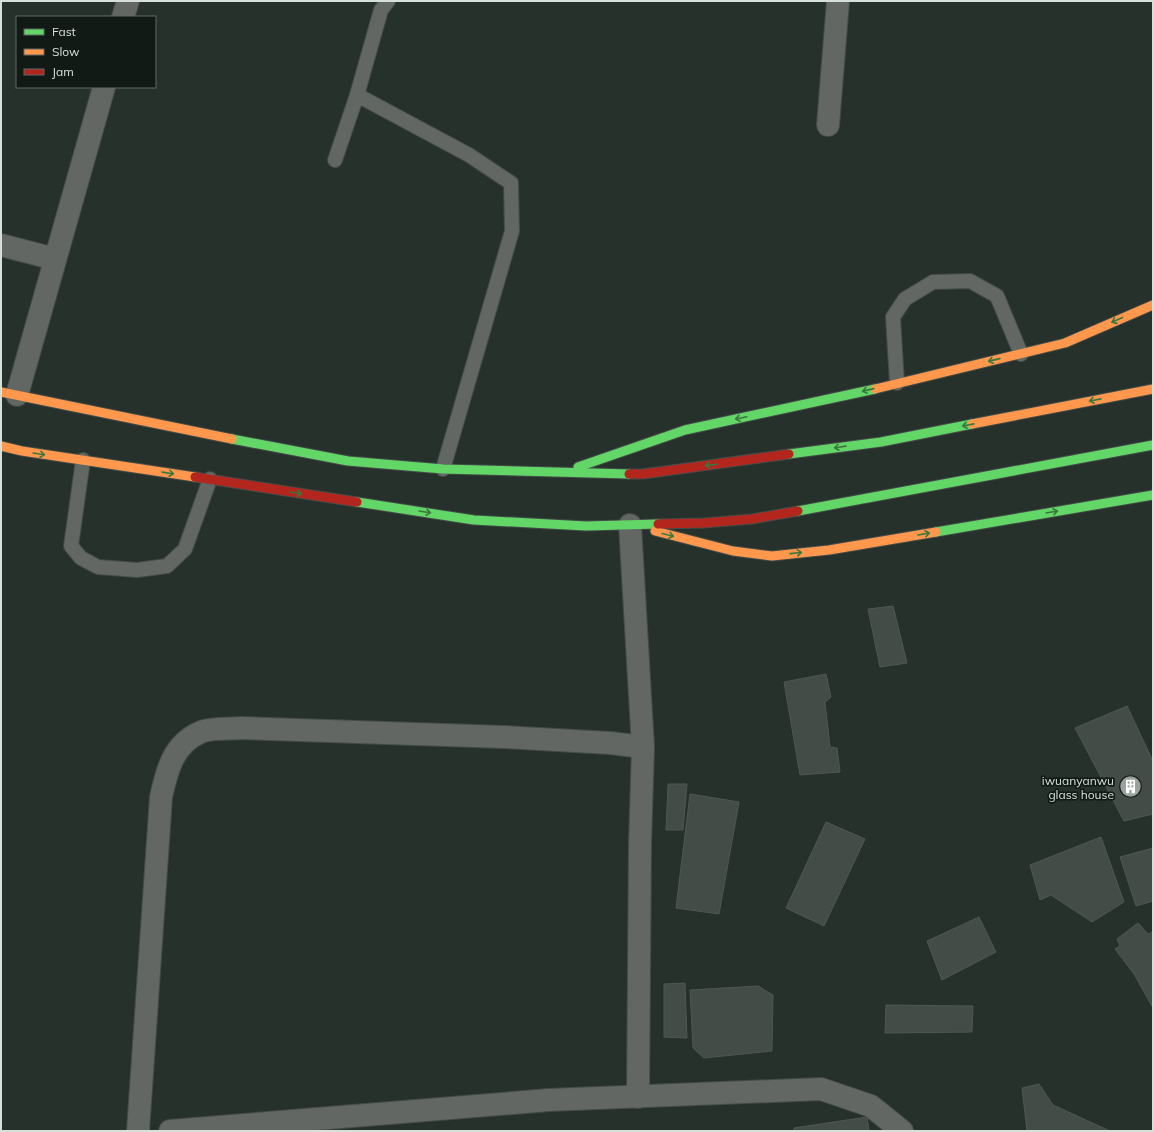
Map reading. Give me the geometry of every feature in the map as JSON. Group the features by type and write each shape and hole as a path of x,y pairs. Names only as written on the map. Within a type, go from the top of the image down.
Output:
{"main road":[{"path":"565,471 685,430 837,398 1065,343 1153,305"},
{"path":"9,393 183,429 348,460 443,469 643,474 881,442 1153,389"},
{"path":"1,446 22,451 474,520 586,526 704,523 752,519 1153,444"},
{"path":"630,525 733,551 772,556 829,550 1153,495"}],"street":[{"path":"123,16 128,1"},
{"path":"828,125 838,1"},
{"path":"9,393 55,259 104,88"},
{"path":"1,245 55,259"},
{"path":"630,525 643,747 640,844 638,1096"},
{"path":"138,1131 162,797 167,771 181,744 202,731 241,728 504,737 610,743 643,747"},
{"path":"170,1131 549,1100 821,1089 871,1106 902,1131"}],"lane":[{"path":"335,160 357,95 381,10 388,1"},
{"path":"357,95 469,155 511,183 512,231 443,469"},
{"path":"897,383 893,317 905,300 933,282 970,281 997,296 1021,354"},
{"path":"83,460 71,546 81,558 98,567 137,570 167,566 185,549 210,479"}],"building":[{"path":"893,606 907,663 880,667 868,609"},
{"path":"826,674 831,697 825,702 830,747 837,748 840,772 800,775 784,682"},
{"name":"iwuanyanwu glass house","path":"1127,706 1153,761 1153,814 1124,821 1075,728"},
{"path":"668,784 687,784 683,830 666,830"},
{"path":"690,794 739,802 719,914 676,908"},
{"path":"826,822 865,839 824,926 786,908"},
{"path":"1101,837 1124,902 1092,922 1051,895 1040,900 1030,865"},
{"path":"1153,848 1153,901 1136,906 1120,857"},
{"path":"979,917 996,952 942,980 927,941"},
{"path":"1138,923 1148,934 1153,932 1153,1008 1134,974 1115,949 1120,946 1117,939"},
{"path":"685,983 687,1038 664,1037 664,984"},
{"path":"758,986 773,995 772,1051 704,1058 693,1048 690,990"},
{"path":"886,1005 973,1006 972,1032 885,1033"},
{"path":"1039,1084 1053,1105 1110,1131 1027,1131 1022,1088"},
{"path":"867,1117 869,1131 794,1131 794,1128"}],"traffic: fast":[{"path":"578,467 685,430 875,389"},
{"path":"789,454 881,442 972,424"},
{"path":"232,439 348,461 443,469 629,474"},
{"path":"798,511 1153,445"},
{"path":"936,532 1153,495"},
{"path":"357,502 474,520 586,526 658,524"}],"traffic: slow":[{"path":"875,389 1065,343 1153,305"},
{"path":"972,424 1153,389"},
{"path":"1,392 232,439"},
{"path":"1,446 22,451 195,477"},
{"path":"655,531 733,551 772,556 829,550 936,532"}],"traffic: jam":[{"path":"629,474 643,474 789,454"},
{"path":"195,477 357,502"},
{"path":"658,524 704,523 752,519 798,511"}],"place":[{"name":"iwuanyanwu glass house","path":"1130,787"}]}
